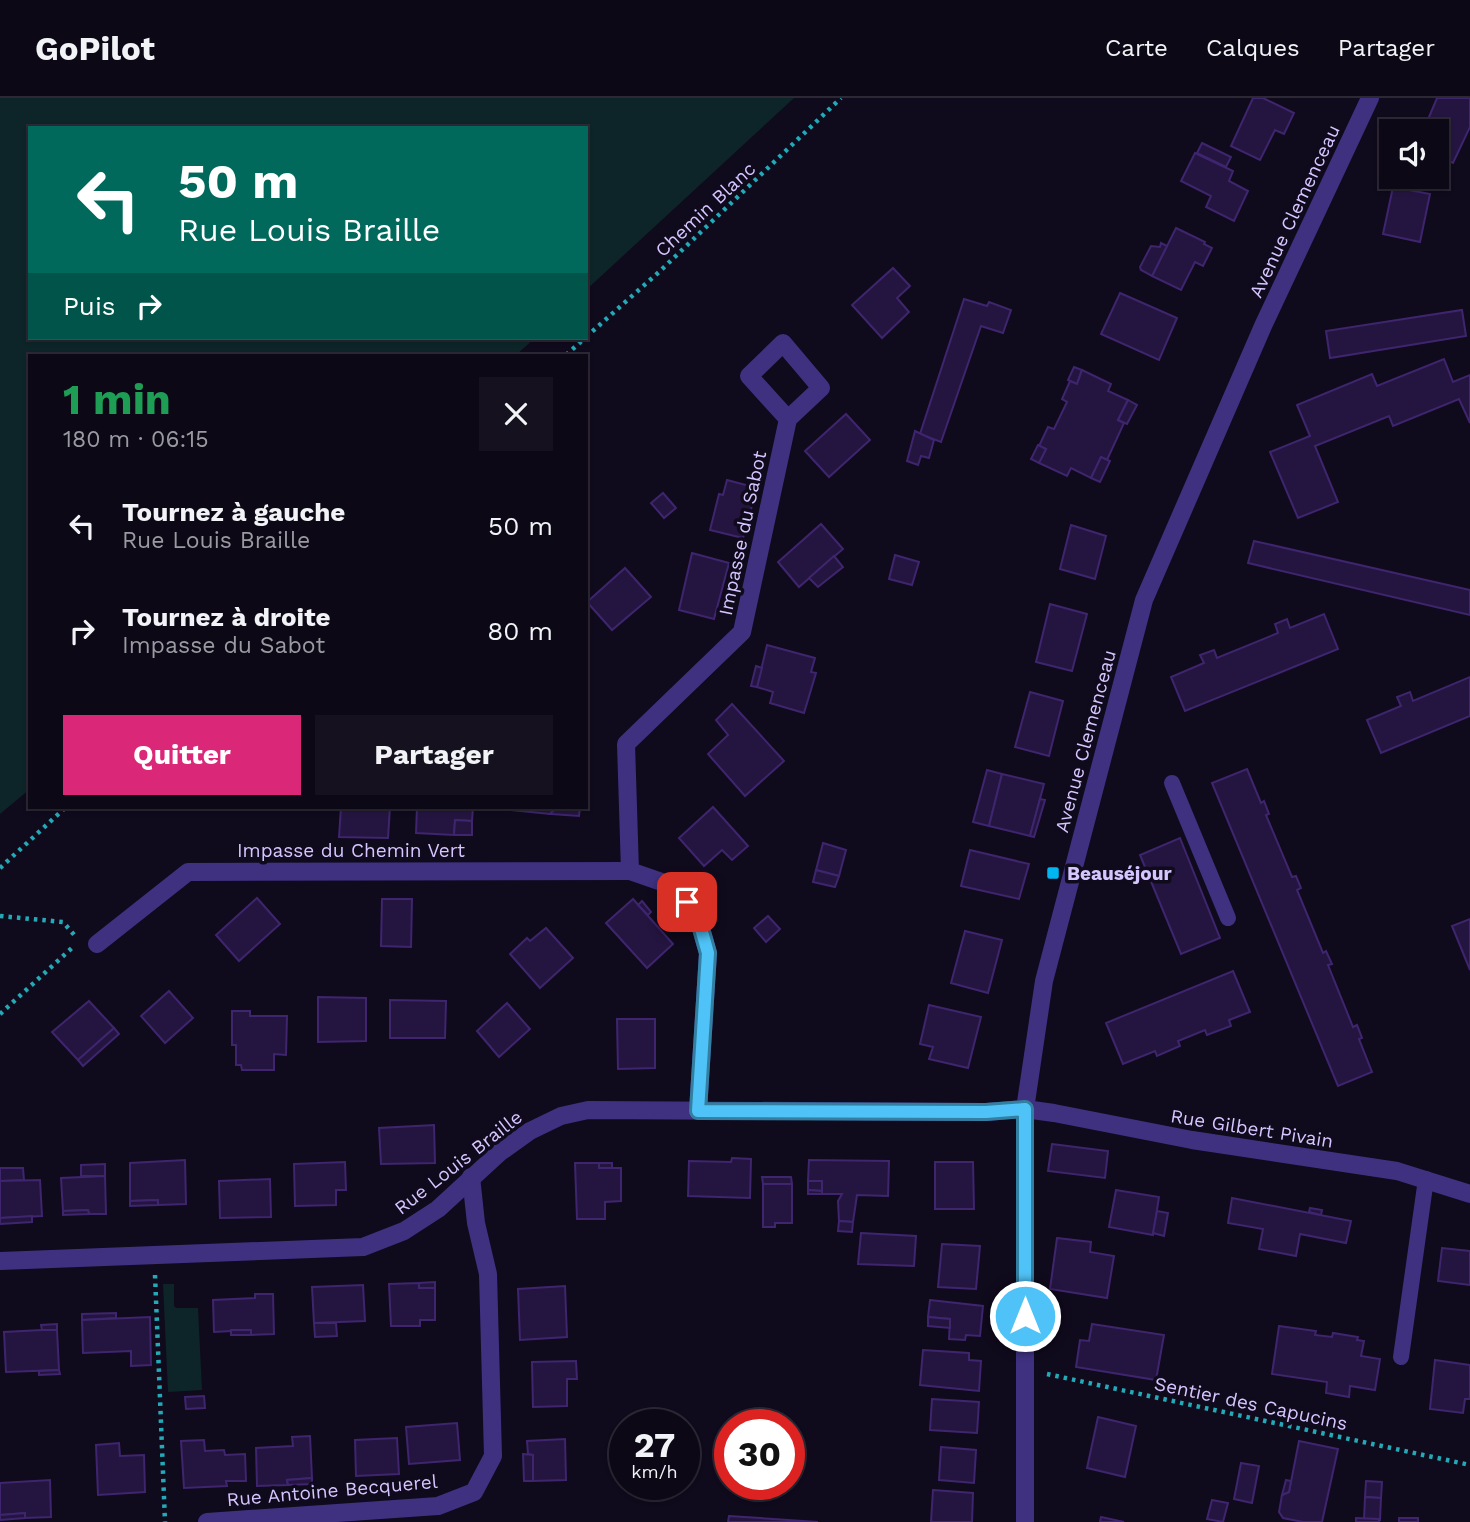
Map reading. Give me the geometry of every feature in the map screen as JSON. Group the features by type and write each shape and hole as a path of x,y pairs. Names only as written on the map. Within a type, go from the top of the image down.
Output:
{"street":[{"name":"Avenue Clemenceau","path":"1025,1522 1025,1109 1044,981 1144,600 1263,326 1370,98"},
{"name":"Impasse du Sabot","path":"630,871 626,744 742,632 788,419"},
{"name":"Impasse du Chemin Vert","path":"97,944 188,872 630,871"},
{"path":"630,871 676,887 698,918 702,929 708,953 698,1111"},
{"name":"Rue Louis Braille","path":"0,1261 363,1247 404,1231 438,1209 471,1177 530,1130 561,1116 588,1111 986,1112 1025,1109"},
{"name":"Rue Gilbert Pivain","path":"1025,1109 1192,1140 1397,1171 1470,1194"},
{"name":"Rue Antoine Becquerel","path":"207,1522 438,1506 474,1492 493,1456 488,1274 476,1223 471,1177"}],"lane":[{"path":"1172,783 1228,918"},
{"path":"1401,1357 1426,1179"}],"path":[{"name":"Chemin Blanc","path":"588,335 841,98"},
{"name":"Chemin Blanc","path":"567,354 583,340"},
{"path":"0,867 64,809"},
{"path":"0,916 63,922 83,945 75,945 0,1014"},
{"path":"154,1254 165,1522"},
{"name":"Sentier des Capucins","path":"1025,1369 1470,1465"}],"green space":[{"path":"0,98 794,98 588,288 588,126 28,126 28,340 533,340 517,354 28,354 28,791 0,814"},
{"path":"163,1284 174,1284 176,1308 198,1308 202,1390 168,1392"}],"building":[{"path":"1253,98 1263,98 1294,113 1284,134 1275,130 1260,160 1231,146"},
{"path":"1437,98 1470,98 1470,127 1453,163 1449,161 1449,119 1429,117"},
{"path":"1202,143 1231,157 1226,167 1197,153"},
{"path":"1195,153 1233,171 1229,181 1248,191 1234,221 1206,207 1211,196 1181,181"},
{"path":"1393,189 1430,194 1420,242 1383,234"},
{"path":"1176,228 1212,248 1203,266 1195,262 1181,290 1152,276"},
{"path":"1161,243 1167,246 1152,276 1140,267 1151,246 1160,247"},
{"path":"893,268 910,286 897,298 909,312 882,338 852,305"},
{"path":"1120,293 1177,318 1159,360 1101,334"},
{"path":"964,299 987,306 989,302 1011,310 1003,333 981,326 941,442 920,434"},
{"path":"1462,310 1466,336 1330,358 1326,331"},
{"path":"1444,359 1453,382 1470,375 1470,423 1459,399 1393,426 1389,416 1315,446 1338,502 1298,518 1270,452 1310,436 1297,405 1372,374 1377,386"},
{"path":"1074,367 1082,370 1077,384 1068,380"},
{"path":"1082,370 1111,384 1108,391 1128,400 1118,420 1124,423 1107,460 1101,457 1091,478 1071,468 1067,476 1039,463 1046,449 1039,446 1048,427 1054,429 1067,402 1062,399 1070,381 1077,384"},
{"path":"1128,400 1137,405 1127,424 1118,420"},
{"path":"846,414 870,440 829,477 805,451"},
{"path":"915,431 934,440 929,458 921,456 918,465 907,461"},
{"path":"1038,445 1046,449 1039,463 1031,459"},
{"path":"1101,457 1110,461 1100,482 1091,478"},
{"path":"727,480 757,488 743,538 710,530 719,494 723,495"},
{"path":"663,493 676,508 664,518 651,503"},
{"path":"821,524 843,549 799,587 778,562"},
{"path":"1071,525 1106,536 1095,579 1060,569"},
{"path":"1254,541 1470,590 1470,615 1248,563"},
{"path":"692,553 729,563 714,619 679,610"},
{"path":"895,555 919,562 912,585 889,579"},
{"path":"834,556 843,567 818,587 809,578"},
{"path":"625,568 651,597 612,630 588,601"},
{"path":"1050,604 1087,614 1072,671 1036,662"},
{"path":"1324,614 1338,649 1185,711 1171,677 1204,663 1200,655 1214,650 1217,658 1278,633 1275,624 1287,619 1290,628"},
{"path":"767,645 815,658 811,672 816,673 804,713 770,703 773,692 757,687"},
{"path":"756,666 762,668 757,687 751,686"},
{"path":"1470,677 1470,716 1381,753 1367,720 1401,706 1397,697 1410,692 1413,701"},
{"path":"1030,692 1063,701 1049,756 1015,747"},
{"path":"732,704 784,761 745,796 708,754 728,735 716,720"},
{"path":"1247,769 1261,803 1264,801 1269,814 1266,815 1292,877 1296,876 1301,888 1297,890 1323,953 1326,951 1332,964 1328,965 1353,1027 1357,1025 1362,1038 1359,1039 1372,1072 1338,1086 1212,783"},
{"path":"987,770 1002,774 989,826 973,822"},
{"path":"1002,774 1044,784 1030,836 989,826"},
{"path":"1040,799 1045,800 1034,837 1030,836"},
{"path":"713,807 748,846 732,860 722,850 704,866 679,838"},
{"path":"341,809 390,809 388,838 339,837"},
{"path":"417,809 473,809 472,821 455,820 454,835 416,833"},
{"path":"510,809 555,809 550,814"},
{"path":"555,809 580,809 579,816 550,814"},
{"path":"455,820 472,821 472,835 454,835"},
{"path":"1180,838 1220,938 1181,954 1140,855"},
{"path":"823,843 846,850 839,876 816,870"},
{"path":"970,850 1029,864 1019,899 961,886"},
{"path":"816,870 839,876 835,887 813,882"},
{"path":"257,898 280,924 239,961 216,935"},
{"path":"382,899 412,899 411,947 381,946"},
{"path":"633,899 673,944 647,968 606,923"},
{"path":"642,901 651,912 648,915 638,905"},
{"path":"768,916 780,929 766,942 754,928"},
{"path":"1470,919 1470,970 1452,926"},
{"path":"546,928 573,958 540,988 510,954 527,938 530,941"},
{"path":"965,931 1002,940 988,993 951,983"},
{"path":"1233,971 1250,1012 1229,1020 1231,1026 1207,1035 1205,1030 1178,1041 1180,1046 1157,1056 1155,1051 1123,1064 1106,1023"},
{"path":"169,991 193,1018 165,1043 141,1016"},
{"path":"318,997 366,998 366,1041 318,1042"},
{"path":"390,1000 446,1001 445,1038 390,1038"},
{"path":"89,1001 114,1028 78,1060 52,1032"},
{"path":"507,1003 530,1029 499,1057 477,1031"},
{"path":"929,1005 981,1017 968,1068 929,1059 933,1047 920,1044"},
{"path":"232,1011 250,1011 250,1016 287,1016 286,1055 274,1054 274,1070 242,1070 241,1065 236,1065 236,1045 232,1045"},
{"path":"617,1019 655,1019 655,1068 618,1069"},
{"path":"114,1028 119,1034 83,1066 78,1060"},
{"path":"434,1125 435,1163 381,1164 379,1128"},
{"path":"1052,1144 1108,1151 1105,1178 1048,1171"},
{"path":"732,1158 751,1159 750,1198 688,1196 689,1161 731,1162"},
{"path":"185,1160 186,1204 158,1205 158,1200 130,1201 130,1163"},
{"path":"809,1160 889,1161 888,1196 857,1195 853,1222 839,1221 838,1201 842,1194 822,1194 822,1181 808,1181"},
{"path":"345,1162 346,1190 336,1190 336,1205 295,1206 294,1164"},
{"path":"935,1162 973,1162 974,1209 935,1209"},
{"path":"575,1163 599,1163 599,1168 621,1168 621,1201 605,1202 605,1219 577,1219"},
{"path":"599,1163 612,1163 612,1168 599,1168"},
{"path":"105,1164 105,1176 81,1176 81,1165"},
{"path":"0,1168 23,1168 24,1180 0,1181"},
{"path":"105,1176 106,1214 89,1214 88,1210 63,1211 61,1178"},
{"path":"762,1177 791,1177 792,1184 763,1184"},
{"path":"270,1179 271,1217 220,1218 219,1181"},
{"path":"40,1180 42,1216 0,1218 0,1181"},
{"path":"808,1181 822,1181 822,1191 808,1190"},
{"path":"763,1184 792,1184 792,1223 775,1223 775,1227 763,1227"},
{"path":"808,1190 822,1191 822,1194 808,1194"},
{"path":"1116,1190 1159,1197 1153,1235 1109,1227"},
{"path":"1232,1198 1351,1221 1346,1243 1300,1234 1296,1256 1259,1249 1263,1229 1228,1223"},
{"path":"158,1200 158,1205 130,1206 130,1201"},
{"path":"1310,1208 1322,1210 1321,1215 1309,1212"},
{"path":"88,1210 89,1214 63,1215 63,1211"},
{"path":"1157,1211 1168,1213 1164,1236 1153,1233"},
{"path":"32,1216 32,1222 0,1224 0,1218"},
{"path":"839,1221 853,1222 852,1232 838,1231"},
{"path":"861,1233 916,1236 914,1266 858,1264"},
{"path":"1057,1238 1091,1242 1090,1252 1114,1256 1107,1298 1050,1289"},
{"path":"942,1244 980,1246 976,1289 938,1287"},
{"path":"1442,1248 1470,1251 1470,1285 1438,1281"},
{"path":"435,1282 435,1288 419,1288 419,1283"},
{"path":"419,1283 419,1288 435,1288 435,1320 420,1320 420,1326 391,1326 389,1284"},
{"path":"363,1285 365,1321 314,1323 312,1287"},
{"path":"565,1286 567,1337 520,1340 518,1289"},
{"path":"255,1294 273,1294 274,1334 251,1335 251,1330 214,1332 213,1300 255,1298"},
{"path":"930,1300 983,1306 980,1336 966,1335 965,1340 949,1339 950,1319 928,1317"},
{"path":"116,1313 116,1318 82,1320 82,1314"},
{"path":"150,1317 151,1365 131,1366 131,1351 83,1353 82,1320"},
{"path":"928,1317 950,1319 950,1328 928,1326"},
{"path":"314,1323 336,1323 337,1336 315,1337"},
{"path":"57,1324 57,1330 42,1330 41,1325"},
{"path":"1092,1324 1164,1335 1156,1380 1076,1367 1080,1340 1089,1341"},
{"path":"1279,1326 1316,1331 1315,1335 1332,1337 1333,1333 1358,1337 1357,1340 1364,1341 1361,1356 1380,1359 1375,1390 1350,1386 1349,1397 1326,1393 1327,1382 1272,1374"},
{"path":"57,1330 59,1370 6,1372 4,1332"},
{"path":"231,1330 251,1330 251,1335 231,1335"},
{"path":"923,1350 969,1353 969,1360 981,1361 979,1391 920,1385"},
{"path":"1435,1360 1470,1365 1470,1399 1465,1399 1463,1413 1430,1409"},
{"path":"576,1361 577,1379 567,1379 567,1406 533,1407 532,1362"},
{"path":"59,1370 60,1374 39,1375 39,1371"},
{"path":"204,1396 205,1408 186,1409 185,1397"},
{"path":"932,1399 979,1402 977,1433 930,1430"},
{"path":"1098,1417 1136,1426 1125,1477 1087,1468"},
{"path":"457,1423 460,1460 409,1464 406,1427"},
{"path":"310,1436 312,1478 287,1480 288,1485 257,1486 256,1448 293,1446 292,1437"},
{"path":"397,1438 399,1474 356,1476 355,1440"},
{"path":"565,1439 566,1480 533,1481 533,1455 528,1454 527,1441"},
{"path":"204,1440 205,1451 224,1450 225,1455 245,1454 246,1481 226,1481 227,1486 184,1488 181,1441"},
{"path":"1299,1441 1338,1449 1322,1522 1283,1518 1279,1512 1282,1495 1289,1492"},
{"path":"119,1443 120,1456 144,1455 145,1492 98,1495 96,1445"},
{"path":"941,1447 976,1450 974,1483 939,1480"},
{"path":"523,1454 533,1455 533,1481 524,1481"},
{"path":"1241,1463 1259,1466 1252,1503 1234,1499"},
{"path":"312,1478 312,1484 288,1485 287,1480"},
{"path":"50,1480 51,1517 25,1518 25,1513 0,1515 0,1483"},
{"path":"1286,1480 1291,1481 1289,1492 1282,1495"},
{"path":"1366,1481 1382,1482 1381,1498 1365,1497"},
{"path":"933,1490 973,1493 972,1522 931,1522"},
{"path":"1365,1497 1381,1498 1380,1520 1364,1519"},
{"path":"1212,1500 1228,1503 1223,1522 1207,1519"},
{"path":"25,1513 25,1518 0,1520 0,1515"},
{"path":"729,1516 818,1522 728,1522"},
{"path":"1101,1517 1124,1522 1100,1522"},
{"path":"1356,1518 1379,1519 1379,1522 1356,1522"},
{"path":"1399,1518 1418,1518 1418,1522 1399,1522"}],"place":[{"name":"Beauséjour","path":"1053,873"}],"route":[{"path":"687,902 698,918 708,953 698,1111 986,1112 1025,1109 1025,1316"}]}
